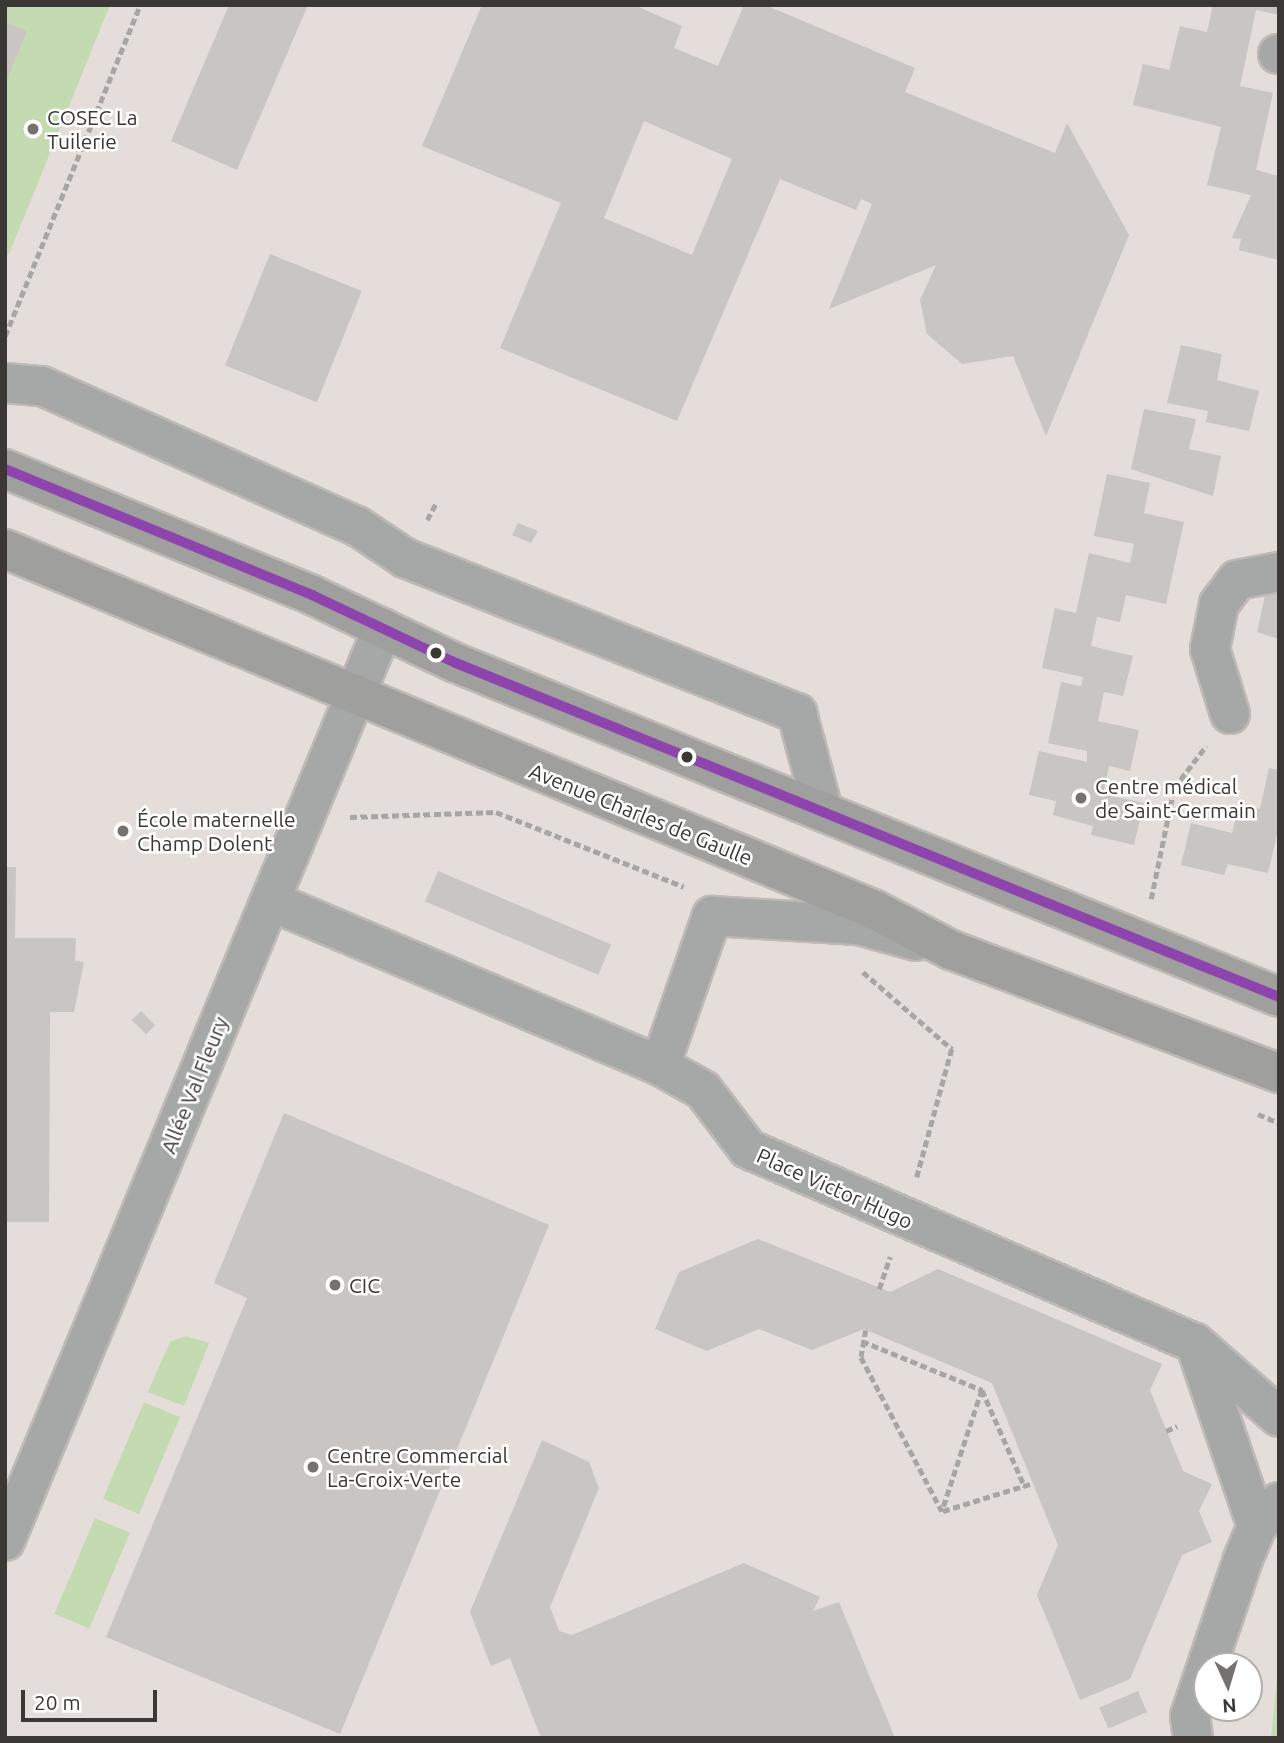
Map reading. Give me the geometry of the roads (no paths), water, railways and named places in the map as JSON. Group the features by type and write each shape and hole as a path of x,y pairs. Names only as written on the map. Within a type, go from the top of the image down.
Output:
{"main road":[{"path":"5,469 823,811 1279,998"},
{"name":"Avenue Charles de Gaulle","path":"5,549 354,698 876,910 951,950 1279,1073"}],"street":[{"path":"5,383 42,386 357,526 405,558 797,713 823,811"},
{"path":"1230,714 1210,649 1219,604 1237,580 1279,572"},
{"name":"Allée Val Fleury","path":"5,1541 383,628"},
{"name":"Place Victor Hugo","path":"270,901 660,1066 703,1090 748,1149 1195,1343 1279,1418"},
{"path":"660,1066 712,916 858,925 951,950"},
{"path":"1241,1060 1279,1080"},
{"path":"1193,1738 1190,1716 1268,1514 1229,1434 1195,1343"},
{"path":"1229,1434 1279,1418"}],"place":[{"name":"COSEC La Tuilerie","path":"33,129"},
{"name":"Centre médical de Saint-Germain","path":"1081,798"},
{"name":"École maternelle Champ Dolent","path":"123,831"},
{"name":"CIC","path":"335,1285"},
{"name":"Centre Commercial La-Croix-Verte","path":"313,1467"}]}
